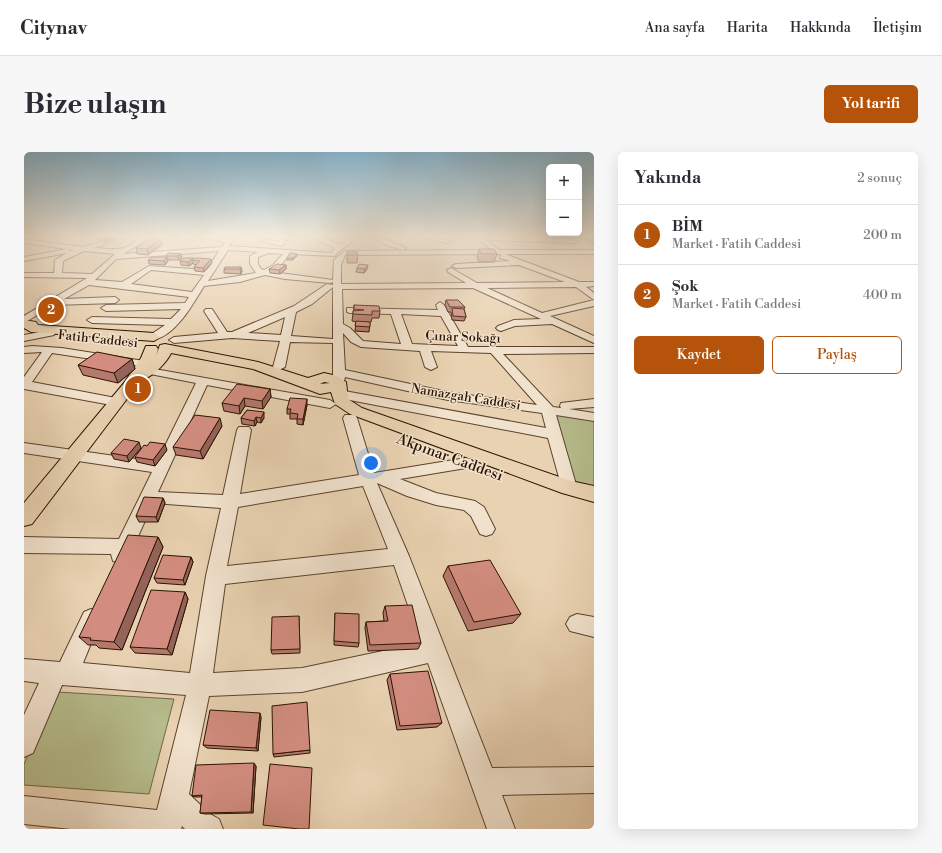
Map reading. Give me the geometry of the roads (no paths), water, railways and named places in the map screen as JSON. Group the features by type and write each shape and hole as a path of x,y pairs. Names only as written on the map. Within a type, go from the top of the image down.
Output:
{"main road":[{"name":"Fatih Caddesi","path":"26,326 79,331 150,343"},
{"name":"Fatih Caddesi","path":"26,326 50,333 150,343"},
{"path":"26,512 130,386 146,368 164,355 170,342 150,343 146,368"},
{"name":"Akpınar Caddesi","path":"170,342 279,367 329,385 341,401 356,411 569,488 594,494"},
{"name":"Akpınar Caddesi","path":"170,342 329,385 350,418 466,463 567,498 594,505"}],"street":[{"path":"58,274 59,269"},
{"path":"26,326 41,308 88,282 103,269"},
{"path":"79,331 122,294 148,269"},
{"path":"156,269 210,273"},
{"path":"150,343 173,323 188,306 204,284 213,269"},
{"path":"257,269 258,271 263,272 333,284 354,286 582,287"},
{"path":"204,284 226,281 263,272 270,269"},
{"path":"329,385 333,284 336,269"},
{"path":"467,269 457,271 476,286 594,340"},
{"path":"536,269 582,287 594,297"},
{"path":"24,275 58,274 96,276"},
{"path":"226,281 242,287"},
{"path":"88,282 122,294"},
{"path":"354,286 361,282 414,282"},
{"path":"228,335 290,312 316,297 333,284"},
{"path":"329,385 339,326 333,284"},
{"path":"517,289 563,292 594,284"},
{"path":"51,302 122,294 137,286 195,295"},
{"path":"56,289 72,290"},
{"path":"540,316 594,303"},
{"path":"30,304 41,308"},
{"path":"106,308 188,306"},
{"path":"350,310 394,311 442,309 465,350"},
{"path":"208,311 228,335"},
{"path":"394,311 408,348"},
{"path":"279,367 286,339 290,312"},
{"path":"92,320 173,323"},
{"path":"501,328 514,323 552,322"},
{"path":"173,323 170,342 228,335 330,341"},
{"name":"Çınar Sokağı","path":"339,326 348,330 354,341 361,344 425,349 495,351 594,350"},
{"path":"24,350 29,348 49,350 146,368 203,381 329,385 553,434"},
{"path":"425,349 431,367"},
{"path":"49,350 25,384 117,402"},
{"path":"495,351 547,408 569,488"},
{"path":"114,568 203,381"},
{"name":"Namazgah Caddesi","path":"329,385 448,396 547,408 594,417"},
{"path":"547,408 594,403"},
{"path":"350,418 375,479 400,556 501,829"},
{"path":"24,810 168,827 200,685 216,576 244,430"},
{"path":"24,448 162,468"},
{"path":"147,497 231,502 466,463"},
{"path":"375,479 436,499 469,505 478,512 486,529"},
{"path":"24,545 124,547"},
{"path":"216,576 400,556"},
{"path":"24,744 98,603"},
{"path":"24,670 200,685 302,680 436,651"},
{"path":"484,782 594,780"},
{"path":"174,798 200,824 209,829"}],"place":[{"name":"Şok","path":"51,310"},
{"name":"BİM","path":"138,389"}]}
